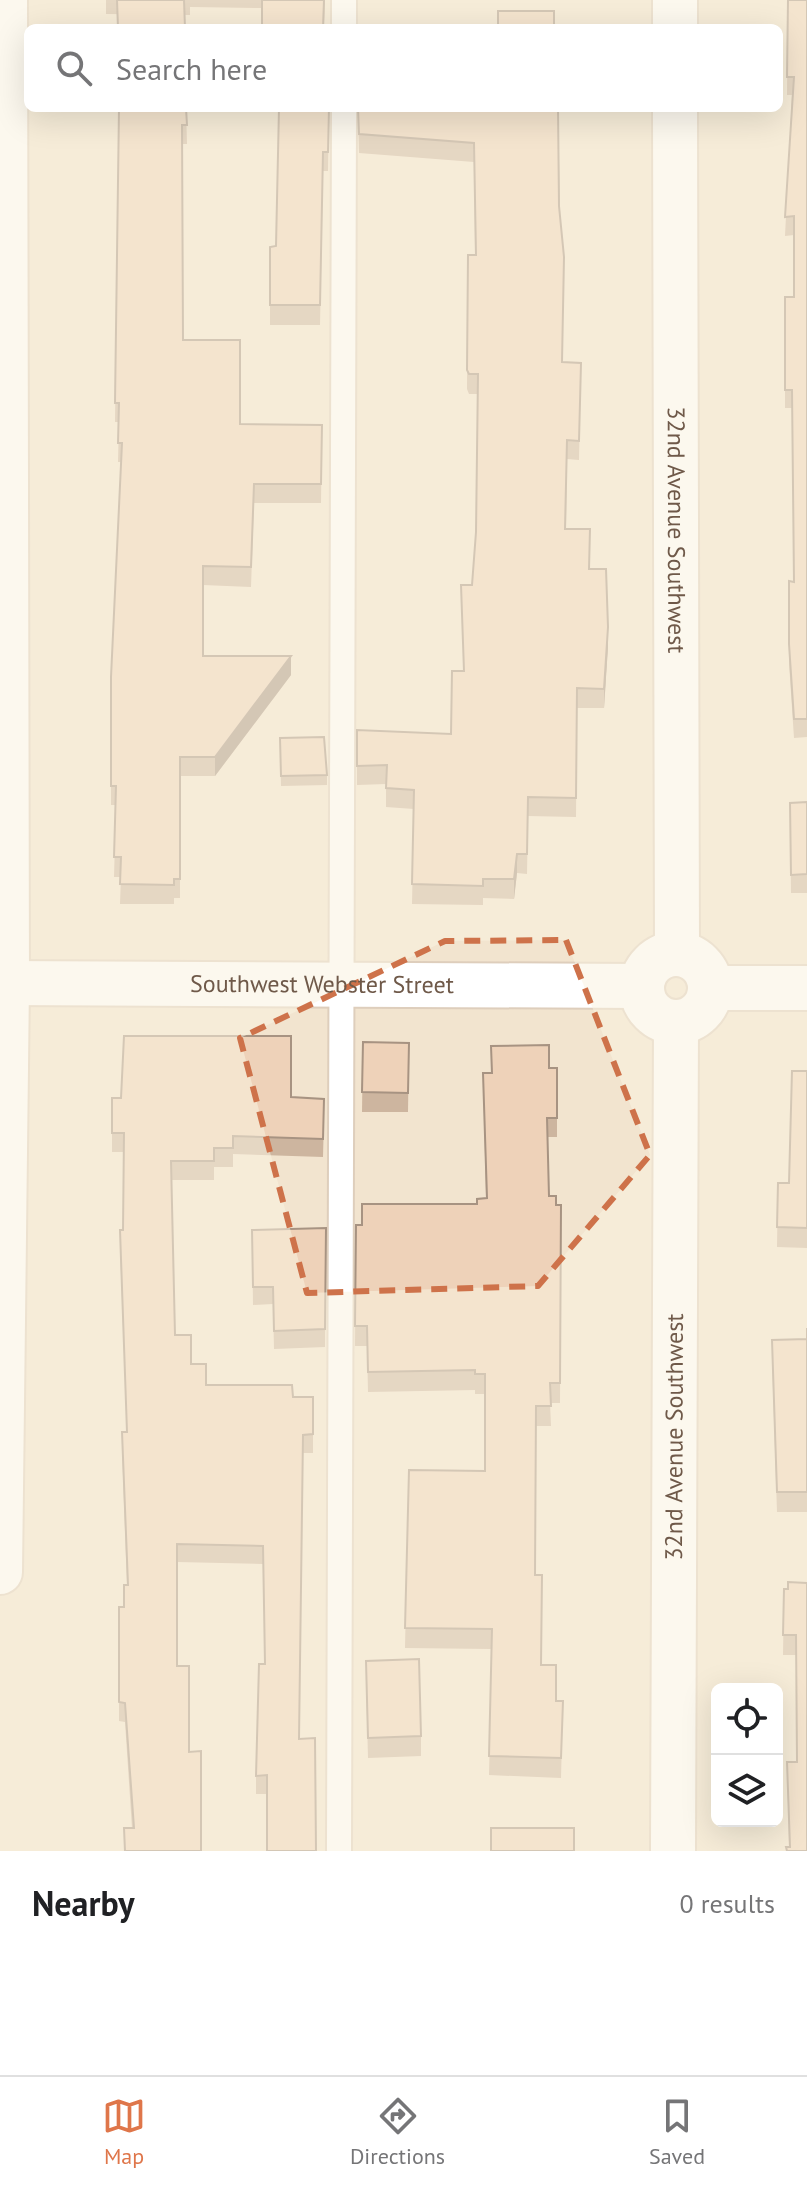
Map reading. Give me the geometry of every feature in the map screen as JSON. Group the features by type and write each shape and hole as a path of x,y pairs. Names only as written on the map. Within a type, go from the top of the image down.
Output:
{"street":[{"path":"0,1572 5,0"},
{"path":"675,0 675,24"},
{"name":"32nd Avenue Southwest","path":"675,112 677,954"},
{"path":"677,954 696,960 705,968 711,988 701,1012 676,1022 652,1012 646,1004 642,986 653,963 677,954"},
{"name":"Southwest Webster Street","path":"3,983 642,986"},
{"path":"711,988 807,988"},
{"name":"32nd Avenue Southwest","path":"673,1851 676,1022"}],"lane":[{"path":"344,0 344,24"},
{"path":"339,1851 344,112"}],"highlighted area":[{"path":"566,940 650,1155 538,1286 307,1293 240,1038 445,941"}],"shaded area":[{"path":"0,0 807,0 807,1851 0,1851"}],"building":[{"path":"117,0 184,0 185,24 118,24"},
{"path":"262,0 324,0 323,24 262,24"},
{"path":"788,0 807,0 807,719 794,719 789,644 789,581 794,582 792,390 785,390 785,297 794,297 794,216 785,217 794,77 787,77"},
{"path":"498,11 554,11 554,24 498,24"},
{"path":"119,112 186,112 187,125 182,125 183,340 240,340 240,424 322,425 321,484 254,484 251,567 203,566 203,656 291,656 215,757 180,757 180,879 174,879 174,885 120,884 121,857 114,857 116,786 111,786 111,677 122,443 118,443 119,403 115,403"},
{"path":"279,112 329,112 328,152 323,152 320,305 270,305 270,247 276,246"},
{"path":"358,112 558,112 559,206 564,257 562,362 581,363 579,441 567,440 565,529 590,529 589,569 606,569 608,627 604,689 577,688 576,798 528,797 527,854 517,854 514,879 483,879 483,886 412,884 414,790 386,788 387,765 357,766 357,730 451,734 452,671 464,671 461,585 472,585 476,532 478,374 469,374 467,370 468,255 476,255 474,143 359,134"},
{"path":"324,737 327,775 281,776 280,738"},
{"path":"807,802 807,874 791,875 790,803"},
{"path":"124,1036 291,1036 291,1097 324,1099 323,1139 233,1136 233,1148 214,1148 214,1161 171,1161 175,1335 191,1335 191,1364 206,1364 206,1385 292,1385 293,1397 313,1397 313,1434 303,1435 299,1739 315,1738 316,1851 267,1851 267,1775 256,1776 259,1664 265,1664 263,1546 177,1544 177,1666 189,1666 189,1752 201,1751 201,1851 125,1851 124,1828 134,1828 125,1703 119,1702 119,1607 124,1607 124,1585 128,1585 122,1432 127,1432 120,1230 123,1230 124,1133 112,1133 112,1098 121,1098"},
{"path":"363,1042 409,1043 408,1093 362,1092"},
{"path":"549,1045 549,1068 557,1068 557,1118 547,1118 549,1196 556,1196 556,1205 561,1205 560,1383 550,1383 551,1406 536,1406 535,1575 542,1575 541,1665 556,1665 556,1701 563,1701 561,1758 489,1756 492,1629 405,1628 409,1470 485,1471 485,1374 475,1374 475,1370 368,1372 367,1326 355,1326 356,1225 362,1225 362,1204 477,1204 477,1199 487,1198 483,1073 492,1073 491,1046"},
{"path":"792,1071 807,1071 807,1228 777,1227 778,1183 789,1183"},
{"path":"326,1228 325,1329 274,1331 273,1287 253,1287 252,1230"},
{"path":"807,1339 807,1492 777,1492 772,1340"},
{"path":"788,1582 807,1583 807,1851 787,1851 786,1847 790,1847 787,1762 797,1762 796,1635 783,1635 784,1589 788,1589"},
{"path":"419,1659 421,1736 368,1738 366,1661"},
{"path":"491,1828 574,1828 574,1851 491,1851"}]}
